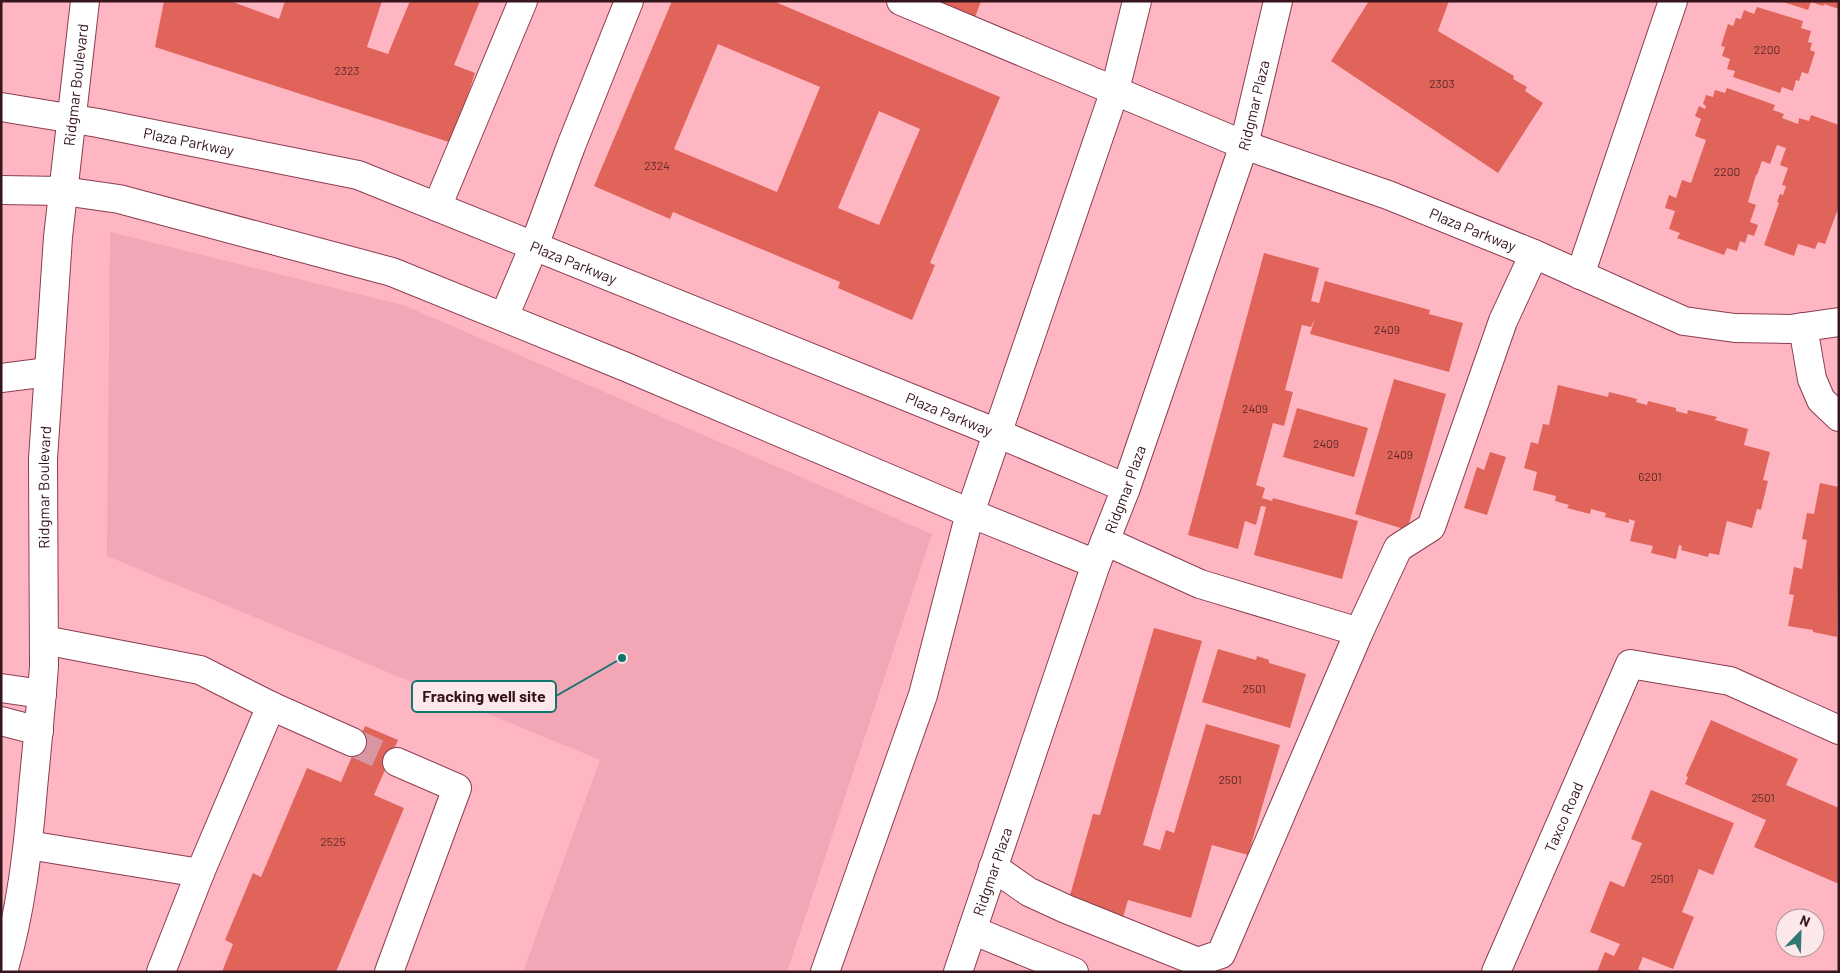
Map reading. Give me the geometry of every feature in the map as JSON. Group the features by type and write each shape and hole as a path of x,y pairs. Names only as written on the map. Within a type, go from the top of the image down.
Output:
{"street":[{"name":"Ridgmar Boulevard","path":"3,972 13,939 28,845 39,731 44,640 42,459 62,191 85,1"},
{"path":"436,207 523,1"},
{"path":"504,318 629,1"},
{"name":"Plaza Parkway","path":"902,1 1244,145 1388,195 1534,254 1684,321 1735,328 1803,327 1839,322"},
{"path":"825,972 923,695 970,513 1115,90 1137,1"},
{"name":"Ridgmar Plaza","path":"958,972 1100,552 1126,488 1244,145 1278,1"},
{"path":"1580,274 1673,1"},
{"name":"Plaza Parkway","path":"1,107 71,118 358,175 997,433 1126,488"},
{"path":"1,190 62,191 119,199 392,272 626,367 970,513 1360,632"},
{"path":"994,867 1029,892 1059,906 1198,962 1221,954 1398,548 1431,527 1503,321 1534,254"},
{"path":"1803,327 1812,380 1821,400 1839,417"},
{"path":"1,378 48,372"},
{"path":"44,640 200,670 271,706 352,742"},
{"name":"Taxco Road","path":"1496,972 1630,664 1730,681 1839,730"},
{"path":"1,688 42,694"},
{"path":"161,972 200,873 271,706"},
{"path":"1,721 39,731"},
{"path":"389,972 457,788 397,762"},
{"path":"28,845 200,873"},
{"path":"972,930 1074,972"}],"shaded area":[{"path":"110,232 406,306 932,534 787,972 523,972 600,760 107,556"}],"building":[{"path":"164,1 230,1 279,19 285,1 382,1 367,47 388,54 410,1 480,1 454,65 475,73 452,143 155,47"},
{"path":"672,1 773,1 1000,97 930,263 935,265 912,320 838,288 840,282 673,212 670,219 594,186","holes":["718,44 820,87 777,192 674,149","879,111 920,129 879,225 838,208"]},
{"path":"914,1 981,1 972,25"},
{"path":"1369,1 1449,1 1438,31 1514,76 1513,79 1527,87 1525,91 1543,103 1498,173 1331,61"},
{"path":"1839,1 1839,9 1811,2 1808,10 1783,2"},
{"path":"1757,7 1803,21 1801,28 1811,31 1808,42 1812,43 1810,50 1815,52 1808,74 1802,72 1799,81 1796,80 1793,91 1782,87 1780,93 1733,77 1735,71 1727,69 1730,59 1722,56 1725,47 1721,46 1728,24 1733,26 1736,18 1741,19 1744,10 1754,14"},
{"path":"1727,88 1775,105 1773,110 1784,114 1782,118 1798,124 1799,118 1809,121 1811,115 1839,125 1839,206 1825,244 1818,242 1815,249 1798,244 1794,256 1764,245 1779,203 1777,202 1780,194 1783,195 1786,186 1782,185 1788,168 1780,165 1786,148 1777,145 1770,164 1762,161 1748,202 1756,205 1750,222 1758,225 1754,236 1748,234 1745,243 1740,241 1737,251 1727,248 1724,255 1677,238 1680,233 1669,229 1675,211 1665,208 1669,195 1676,198 1682,180 1691,183 1706,140 1695,136 1701,119 1695,116 1699,106 1705,109 1706,106 1703,104 1706,95 1713,97 1715,90 1725,93"},
{"path":"1264,253 1319,268 1311,301 1319,303 1325,281 1430,310 1429,314 1463,323 1449,372 1310,334 1315,318 1311,327 1302,325 1285,390 1293,392 1284,426 1273,423 1256,485 1265,488 1262,498 1272,501 1273,498 1358,521 1342,579 1254,555 1266,507 1261,506 1256,525 1245,521 1238,549 1188,535"},
{"path":"1394,379 1446,394 1407,530 1355,514"},
{"path":"1558,385 1608,397 1609,392 1637,399 1636,402 1647,405 1648,401 1676,408 1676,411 1687,414 1688,410 1717,417 1715,420 1748,429 1744,445 1770,452 1763,480 1768,481 1761,510 1757,509 1752,528 1727,521 1719,555 1709,553 1708,557 1681,550 1682,546 1679,545 1676,559 1651,553 1653,546 1630,541 1635,521 1629,519 1629,523 1605,517 1606,513 1591,509 1590,514 1567,508 1569,505 1555,501 1556,496 1533,490 1537,472 1524,468 1531,442 1538,444 1543,424 1549,425"},
{"path":"1297,408 1368,428 1354,477 1283,457"},
{"path":"1490,452 1506,457 1487,515 1464,508 1477,467 1484,470"},
{"path":"1820,483 1839,487 1837,637 1813,632 1813,630 1788,626 1794,595 1789,594 1794,567 1802,569 1807,540 1802,539 1807,513 1814,514"},
{"path":"1154,628 1202,641 1143,845 1160,850 1166,830 1174,833 1206,724 1280,745 1248,855 1212,845 1191,918 1128,900 1122,921 1067,906 1093,814 1100,815"},
{"path":"1218,649 1256,660 1257,656 1269,660 1269,663 1306,674 1290,728 1202,702"},
{"path":"1711,720 1798,759 1786,785 1839,808 1839,884 1754,847 1766,820 1685,784 1688,777 1686,776"},
{"path":"365,726 398,740 374,795 404,808 336,972 222,972 233,944 225,940 253,873 261,877 307,768 341,782"},
{"path":"1651,790 1734,823 1713,875 1699,869 1682,912 1694,917 1673,969 1643,957 1638,969 1644,972 1597,972 1605,952 1614,956 1620,944 1590,932 1610,881 1624,887 1642,843 1631,839"}],"tunnel":[{"path":"352,742 397,762"}],"place":[{"name":"Fracking well site","path":"622,658"}]}
